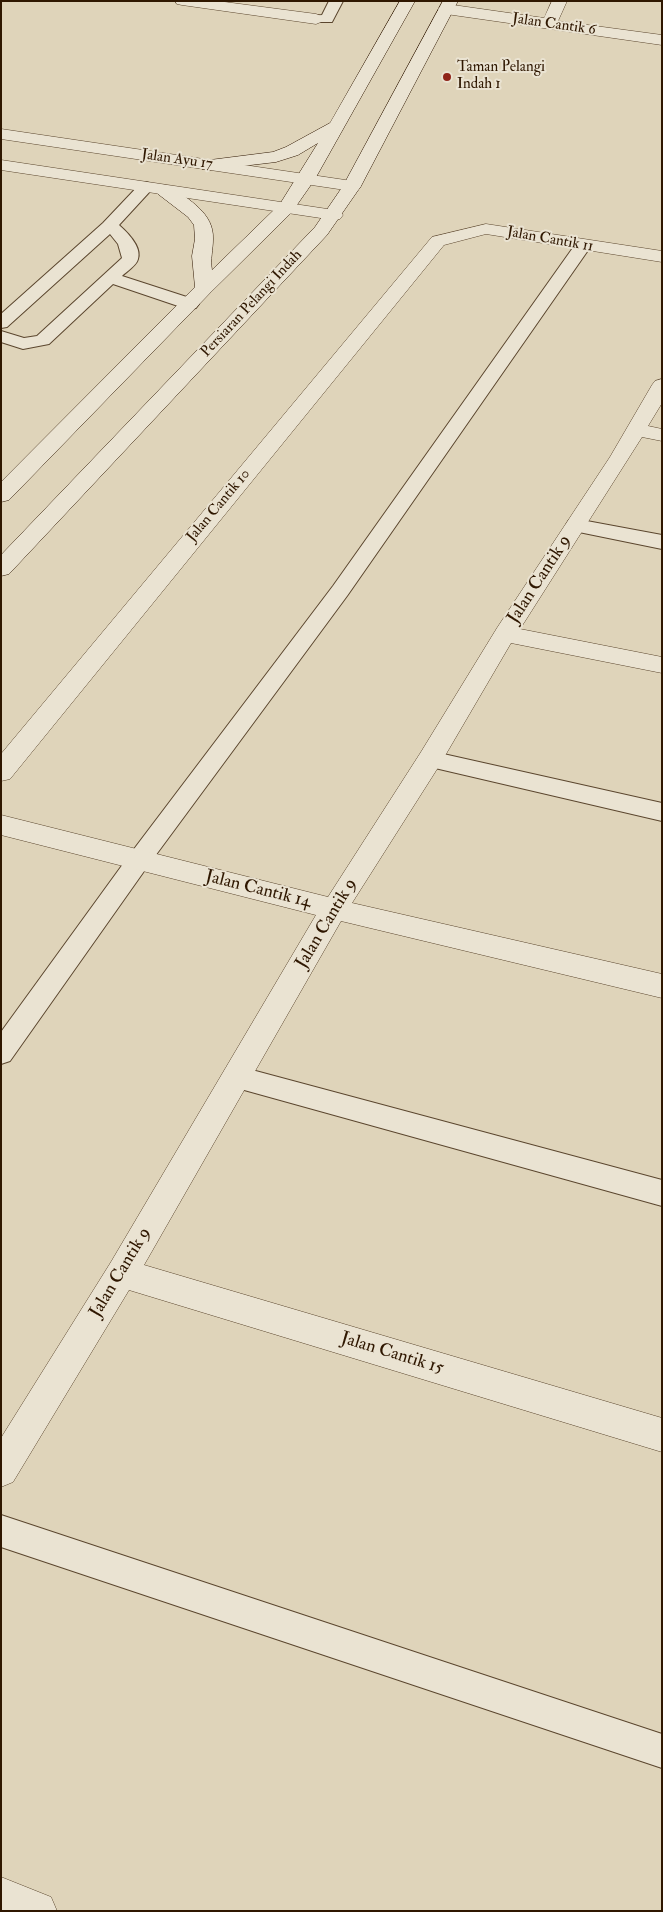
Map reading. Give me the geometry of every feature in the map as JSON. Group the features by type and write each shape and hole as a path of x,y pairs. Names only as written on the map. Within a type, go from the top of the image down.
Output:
{"street":[{"path":"182,1 316,19"},
{"path":"549,24 560,1"},
{"path":"1,495 204,288 286,208 306,179 400,15 419,5"},
{"name":"Jalan Cantik 6","path":"419,5 449,5 549,24 662,40"},
{"name":"Persiaran Pelangi Indah","path":"1,569 314,239 334,215 352,186 449,5"},
{"path":"208,165 276,157 292,151 335,127"},
{"name":"Jalan Ayu 17","path":"1,134 352,186"},
{"name":"Jalan Ayu 17","path":"1,165 334,215"},
{"path":"164,190 195,213 203,225 204,239 201,256 204,288"},
{"name":"Jalan Cantik 11","path":"438,241 486,229 583,246 662,257"},
{"name":"Jalan Cantik 10","path":"1,772 438,241"},
{"name":"Jalan Cantik 9","path":"1,1470 122,1273 334,910 430,759 505,634 576,525 649,433 662,385"},
{"path":"505,634 662,665"},
{"name":"Jalan Cantik 14","path":"1,825 334,910 662,986"},
{"name":"Jalan Cantik 15","path":"122,1273 662,1435"},
{"path":"1,1897 37,1911"}],"lane":[{"path":"316,19 327,19 336,1"},
{"path":"1,323 109,226 146,187"},
{"path":"1,336 23,344 43,340 130,259 131,251 118,230 109,226"},
{"path":"1,1053 139,860 340,591 583,246"},
{"path":"111,278 190,304"},
{"path":"576,525 662,542"},
{"path":"430,759 662,812"},
{"path":"237,1077 662,1193"},
{"path":"1,1531 662,1751"}],"place":[{"name":"Taman Pelangi Indah 1","path":"447,77"}]}
